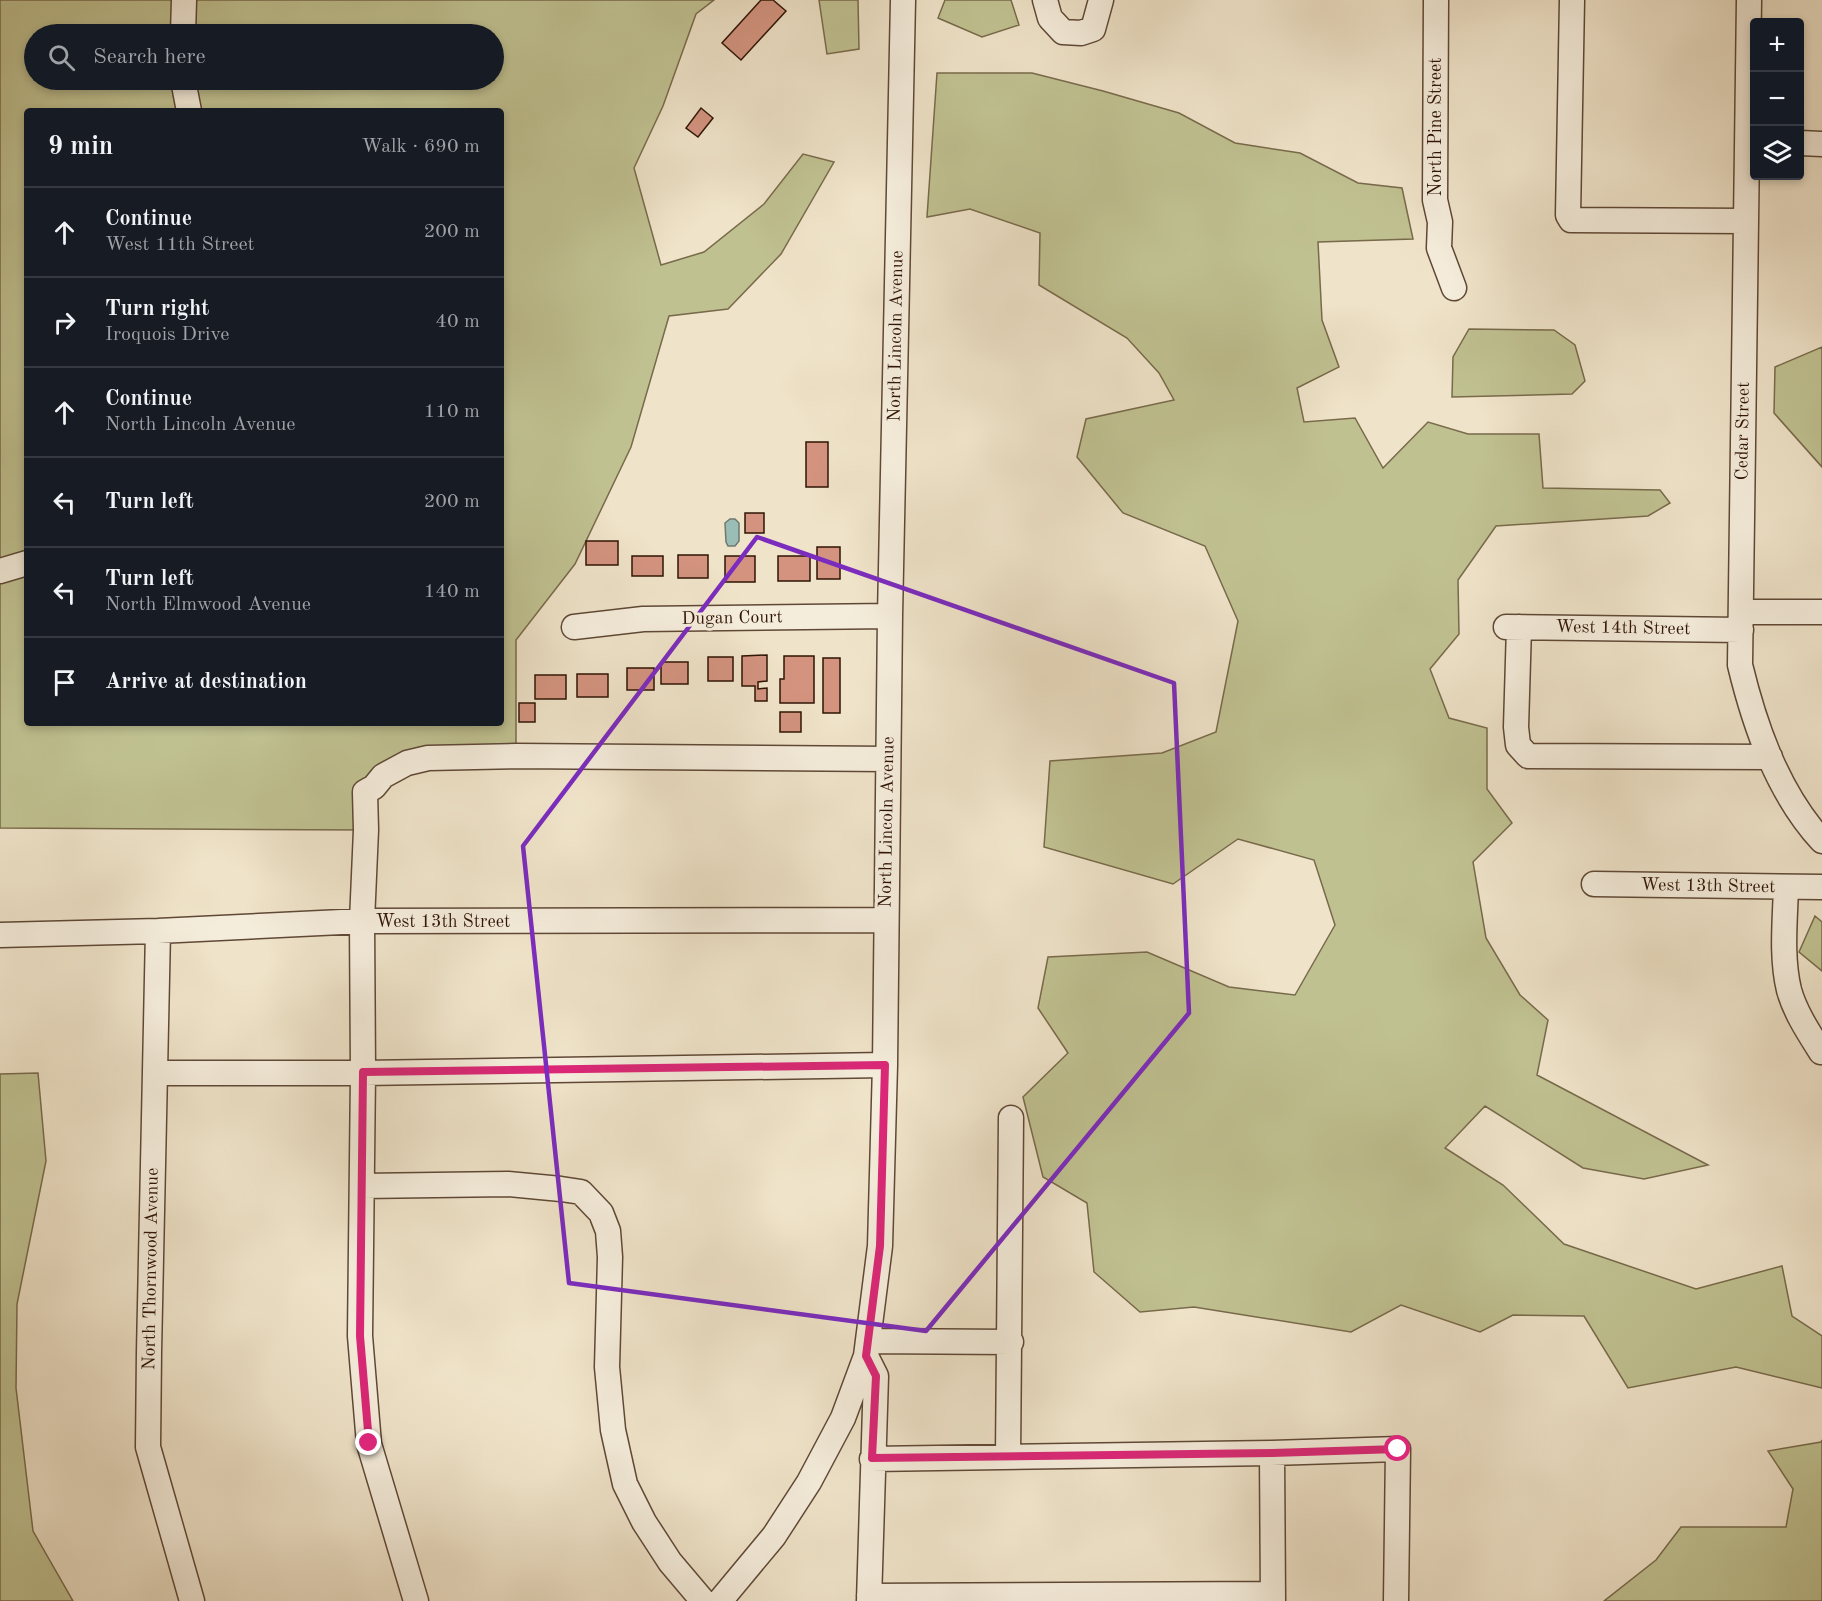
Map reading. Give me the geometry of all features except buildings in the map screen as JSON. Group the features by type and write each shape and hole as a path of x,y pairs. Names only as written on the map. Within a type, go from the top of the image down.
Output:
{"street":[{"path":"183,24 184,0"},
{"name":"North Lincoln Avenue","path":"720,1601 774,1536 809,1482 843,1418 867,1349 880,1246 903,0"},
{"path":"1045,0 1050,18 1063,32 1080,33 1093,29 1101,0"},
{"name":"North Pine Street","path":"1436,0 1435,200 1440,222 1439,248 1454,288"},
{"path":"1572,0 1568,215 1571,220 1746,221"},
{"name":"Cedar Street","path":"1749,0 1751,126"},
{"path":"185,90 188,108"},
{"path":"1804,144 1822,144"},
{"name":"Cedar Street","path":"1750,159 1746,221 1740,665 1778,777 1809,827 1822,841"},
{"path":"0,571 24,564"},
{"name":"West 14th Street","path":"1770,758 1527,756 1518,745 1516,727 1513,627 1741,621 1822,612"},
{"name":"Dugan Court","path":"574,627 643,619 890,616"},
{"path":"416,1601 369,1443 360,1336 362,921 366,830 365,792 374,787 383,776 407,763 428,758 528,756 888,759"},
{"name":"West 13th Street","path":"1594,884 1822,887"},
{"path":"1786,887 1784,958 1790,990 1803,1023 1821,1052"},
{"name":"West 13th Street","path":"0,935 158,932 362,921 886,920"},
{"name":"North Thornwood Avenue","path":"158,932 148,1447 192,1601"},
{"path":"155,1072 363,1072 885,1065"},
{"path":"1008,1457 1011,1342 1011,1118"},
{"path":"362,1186 508,1184 561,1189 581,1192 601,1213 608,1231 610,1257 607,1366 613,1430 625,1484 644,1522 670,1562 703,1601"},
{"path":"1011,1342 867,1349 876,1376 869,1598 1273,1598 1272,1453"},
{"path":"872,1458 1272,1453 1398,1449 1396,1601"}],"highlighted area":[{"path":"757,537 1174,683 1189,1013 926,1331 569,1283 523,846"}],"green space":[{"path":"0,0 714,0 696,14 663,106 634,168 661,265 704,252 764,204 803,154 834,162 781,254 728,309 669,316 631,447 575,564 516,640 516,756 383,776 366,830 0,828"},
{"path":"819,0 858,0 859,49 827,54"},
{"path":"945,0 1011,0 1019,25 982,37 938,18"},
{"path":"937,73 1032,73 1179,113 1235,143 1300,153 1358,183 1402,188 1413,239 1318,242 1322,320 1339,367 1297,388 1304,422 1355,418 1383,468 1428,422 1468,434 1539,434 1543,488 1660,490 1670,503 1648,516 1496,526 1458,580 1459,634 1430,669 1449,718 1487,728 1487,789 1512,823 1473,862 1486,938 1520,995 1548,1020 1537,1075 1708,1165 1644,1179 1583,1168 1485,1106 1445,1148 1503,1185 1564,1244 1696,1289 1782,1266 1792,1316 1822,1336 1822,1388 1736,1367 1628,1388 1584,1316 1513,1315 1480,1332 1401,1305 1351,1332 1194,1307 1140,1312 1094,1272 1087,1203 1043,1177 1023,1097 1068,1053 1038,1008 1048,957 1147,952 1229,987 1295,995 1335,925 1314,860 1238,839 1173,884 1044,847 1050,761 1162,753 1216,732 1238,621 1205,546 1123,513 1077,457 1086,419 1174,400 1159,373 1127,338 1039,285 1040,233 970,209 927,217"},
{"path":"1469,329 1554,330 1575,345 1585,381 1572,394 1452,397 1453,357"},
{"path":"1822,347 1822,467 1774,413 1775,367"},
{"path":"1815,916 1822,922 1822,971 1799,952"},
{"path":"38,1073 46,1161 17,1304 16,1388 33,1531 73,1601 0,1601 0,1074"},
{"path":"1822,1440 1822,1601 1604,1601 1656,1560 1681,1527 1786,1527 1793,1489 1768,1451"}],"water":[{"path":"730,519 735,519 739,523 739,541 735,546 728,546 726,542 725,523"}],"route":[{"path":"369,1443 360,1336 363,1072 885,1065 880,1246 866,1356 876,1376 872,1458 1272,1453 1398,1449"}]}
